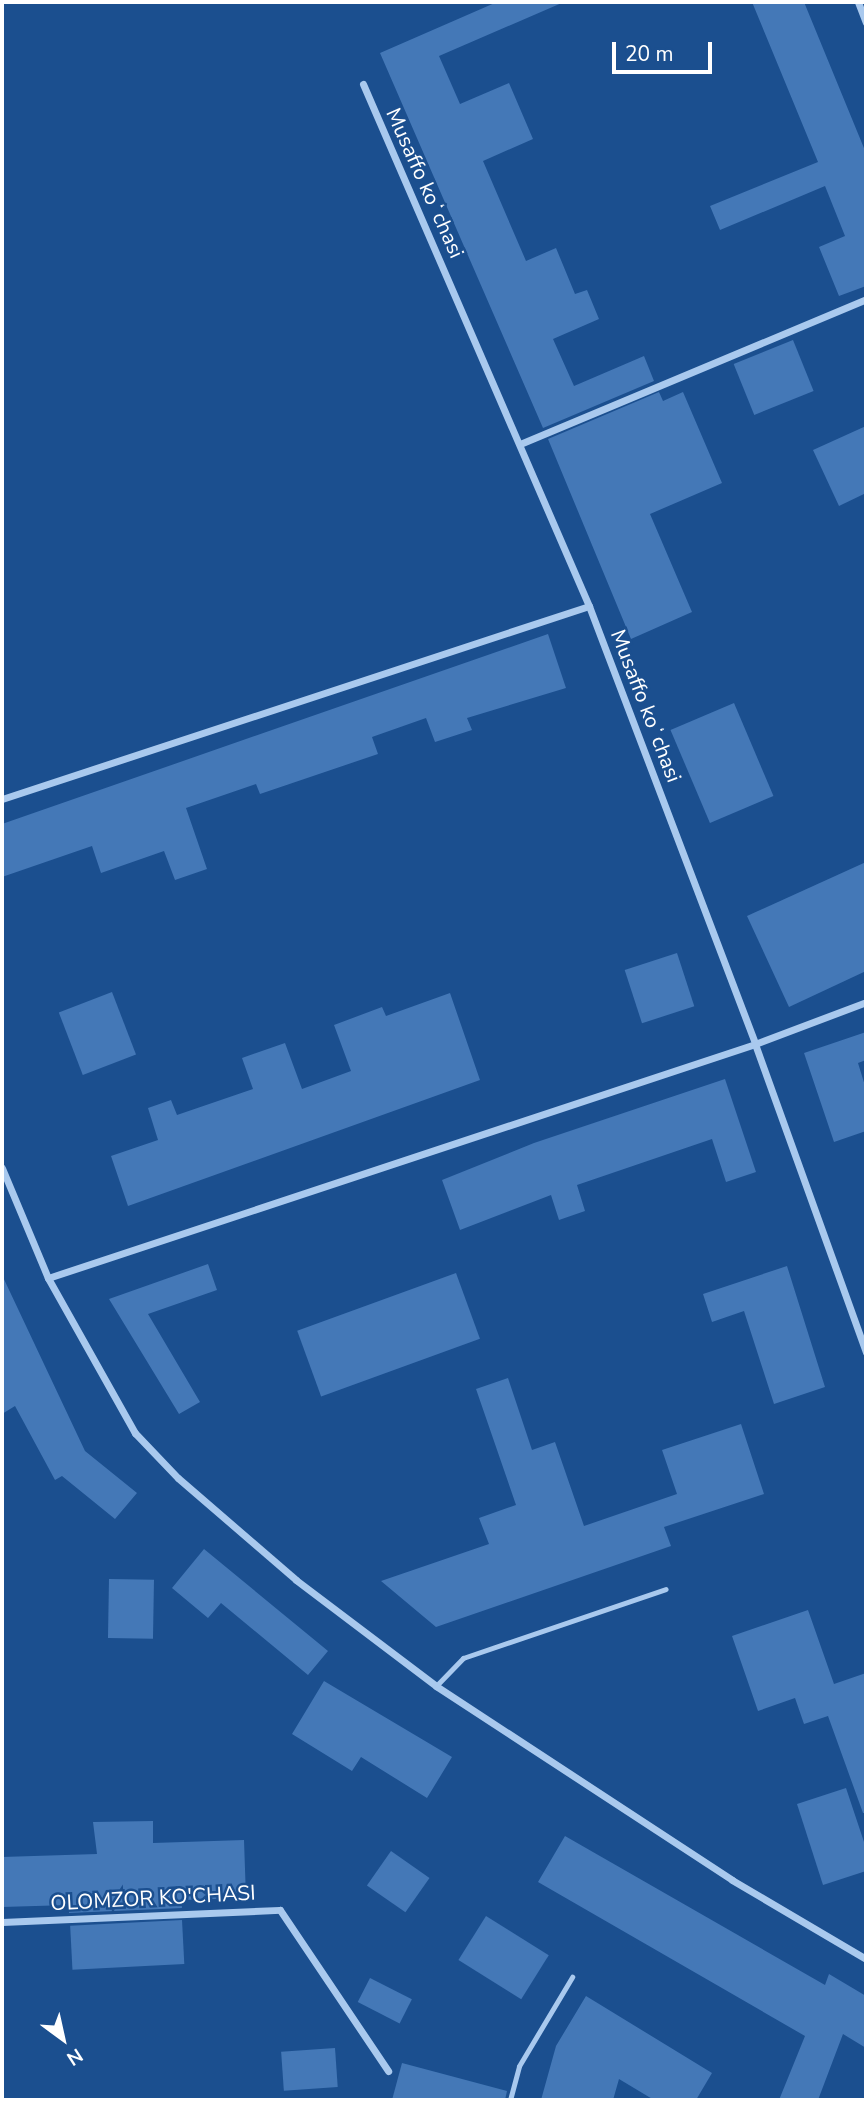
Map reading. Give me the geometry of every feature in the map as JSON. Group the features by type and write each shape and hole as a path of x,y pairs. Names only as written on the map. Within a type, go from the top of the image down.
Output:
{"street":[{"path":"858,2 866,23"},
{"name":"Musaffo koʻchasi","path":"363,83 589,606 755,1044 866,1353"},
{"path":"520,444 866,299"},
{"path":"2,799 589,606"},
{"path":"48,1278 755,1044 866,1002"},
{"path":"2,1168 48,1278 135,1433 178,1478 296,1580 436,1686 732,1880 866,1959"},
{"name":"OLOMZOR KO'CHASI","path":"2,1922 280,1910 388,2071"}],"lane":[{"path":"436,1686 463,1658 666,1589"},
{"path":"510,2100 519,2066 572,1977"}],"building":[{"path":"497,2 564,2 439,56 460,104 509,83 533,139 483,161 526,261 556,248 575,294 587,290 599,319 553,339 574,386 644,356 654,381 543,428 380,53"},
{"path":"752,2 804,2 866,153 866,286 839,296 819,247 845,236 825,186 720,230 710,206 818,162"},
{"path":"793,340 814,391 754,415 734,364"},
{"path":"659,392 663,401 683,392 722,483 650,514 692,612 631,639 548,439"},
{"path":"866,426 866,493 839,506 813,450"},
{"path":"548,634 566,688 467,718 472,730 435,742 426,718 372,737 378,754 260,794 256,784 186,808 207,869 175,880 164,851 101,873 92,846 2,877 2,824"},
{"path":"734,703 773,796 710,823 670,730"},
{"path":"866,862 866,971 789,1007 747,916"},
{"path":"677,953 694,1006 642,1023 625,970"},
{"path":"112,992 136,1055 83,1075 59,1012"},
{"path":"450,993 480,1080 128,1206 111,1156 158,1140 148,1108 171,1100 177,1115 253,1089 242,1058 285,1043 302,1089 351,1071 334,1025 382,1007 386,1016"},
{"path":"866,1032 866,1060 858,1063 866,1089 866,1131 834,1142 804,1053"},
{"path":"725,1079 756,1172 726,1182 712,1139 577,1185 585,1211 559,1220 551,1195 460,1230 442,1180 534,1143"},
{"path":"208,1264 217,1290 148,1314 200,1402 179,1414 109,1299"},
{"path":"787,1266 825,1387 774,1404 744,1311 712,1322 703,1294"},
{"path":"456,1273 480,1339 321,1397 297,1331"},
{"path":"2,1275 85,1451 137,1493 115,1519 62,1476 55,1480 15,1406 2,1414"},
{"path":"508,1378 532,1450 555,1442 584,1526 677,1494 662,1450 741,1424 764,1494 664,1527 671,1546 436,1627 381,1581 489,1544 479,1518 516,1505 476,1389"},
{"path":"204,1549 328,1651 308,1675 221,1603 208,1618 172,1588"},
{"path":"109,1579 154,1580 153,1639 108,1638"},
{"path":"808,1610 834,1684 866,1673 866,1813 863,1813 828,1716 804,1724 795,1698 758,1711 732,1636"},
{"path":"324,1681 452,1757 427,1798 361,1757 352,1771 292,1734"},
{"path":"846,1788 866,1848 866,1871 823,1885 797,1804"},
{"path":"153,1821 153,1843 244,1840 246,1898 181,1900 182,1908 69,1913 69,1905 2,1907 2,1857 97,1854 93,1822"},
{"path":"565,1836 825,1985 829,1974 866,1996 866,2048 843,2034 818,2100 779,2100 805,2036 538,1882"},
{"path":"391,1851 430,1878 405,1912 367,1885"},
{"path":"486,1916 549,1955 521,1999 458,1960"},
{"path":"182,1920 184,1964 72,1970 70,1926"},
{"path":"370,1978 412,1999 400,2023 358,2002"},
{"path":"586,1996 712,2073 696,2100 654,2100 619,2079 613,2100 541,2100 556,2046"},
{"path":"335,2048 338,2087 284,2091 281,2052"},
{"path":"402,2063 507,2091 505,2100 392,2100"}]}
